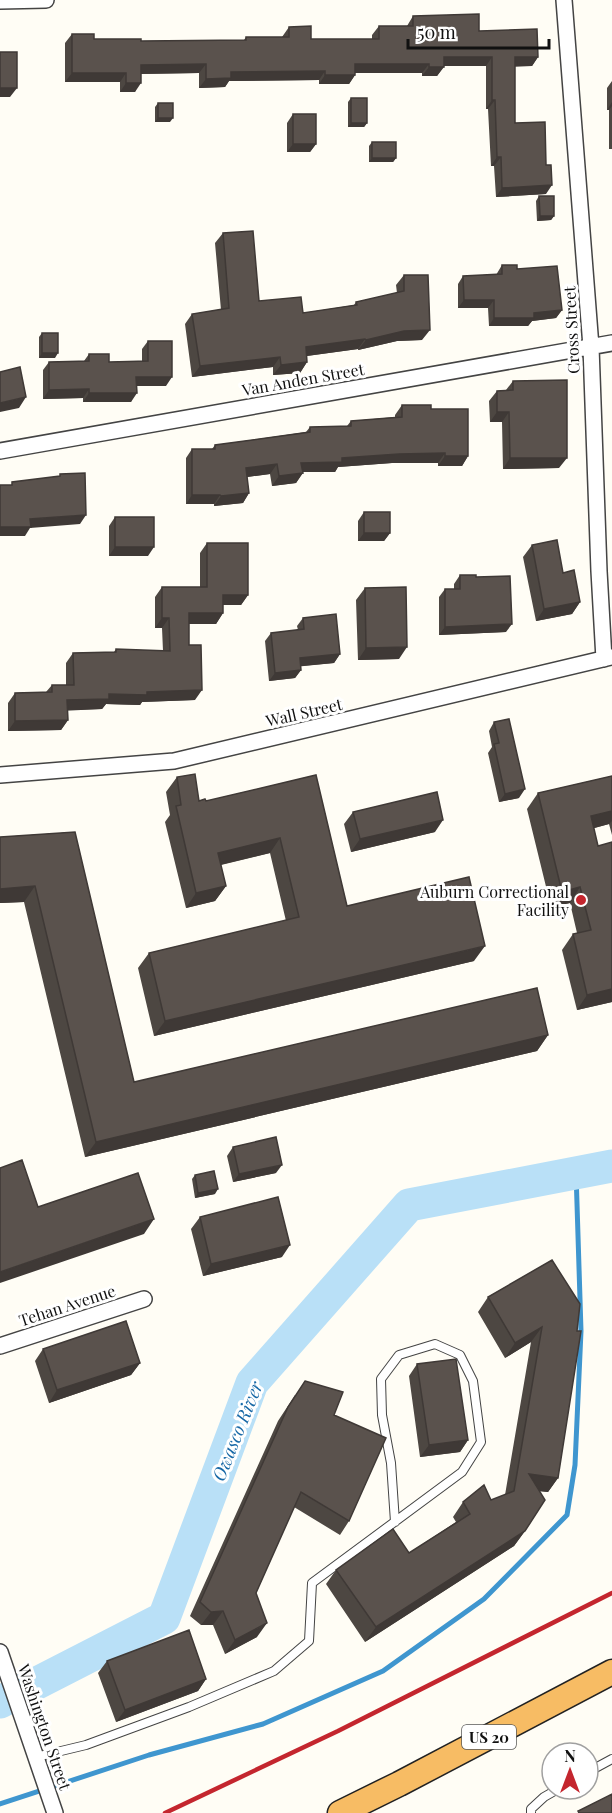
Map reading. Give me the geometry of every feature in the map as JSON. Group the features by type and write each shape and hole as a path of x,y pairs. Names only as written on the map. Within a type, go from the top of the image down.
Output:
{"highway":[{"name":"US 20","path":"340,1813 612,1672"},
{"path":"372,1813 399,1784"}],"street":[{"path":"0,1 46,0"},
{"name":"Cross Street","path":"564,0 591,347 599,571 608,658"},
{"name":"Van Anden Street","path":"0,451 612,343"},
{"name":"Wall Street","path":"0,775 174,761 608,658"},
{"name":"Tehan Avenue","path":"0,1346 144,1299"},
{"name":"Washington Street","path":"0,1652 54,1808"}],"lane":[{"path":"36,1757 86,1745 189,1707 274,1671 309,1641 312,1583 395,1522 462,1472 481,1442 473,1381 460,1354 435,1344 399,1354 381,1379 382,1415 391,1463 395,1522"},
{"path":"531,1813 531,1809 540,1801"}],"building":[{"path":"479,14 479,31 537,29 538,57 515,57 515,123 545,122 546,165 551,165 552,185 502,188 501,157 497,157 495,100 492,100 492,57 444,57 444,67 429,67 429,64 355,64 355,75 325,75 325,71 231,72 231,78 206,79 206,64 141,65 141,83 126,83 126,73 72,73 72,34 94,34 94,39 141,39 141,41 246,40 246,37 289,37 289,27 311,26 311,39 379,39 379,26 413,26 413,16"},
{"path":"0,52 17,52 17,88 0,88"},
{"path":"351,98 367,98 367,123 351,123"},
{"path":"158,103 173,103 173,118 158,118"},
{"path":"293,114 316,114 316,144 293,144"},
{"path":"372,142 396,142 396,158 372,158"},
{"path":"539,196 554,196 554,216 540,216"},
{"path":"253,231 259,301 301,297 303,313 357,305 356,302 404,291 404,275 428,275 430,330 404,331 366,340 306,347 307,362 281,365 280,357 200,366 192,314 229,308 223,233"},
{"path":"502,265 517,265 517,269 557,266 562,310 534,313 534,318 494,318 494,300 464,300 463,276 502,274"},
{"path":"42,333 58,333 58,353 42,353"},
{"path":"148,341 172,341 172,377 136,377 137,393 89,393 89,389 49,390 49,362 89,361 89,354 109,354 109,362 148,361"},
{"path":"20,367 26,397 0,403 0,372"},
{"path":"567,380 567,458 510,458 509,412 497,412 497,391 513,390 513,381"},
{"path":"402,405 431,405 431,409 468,409 468,456 445,456 445,453 342,458 342,462 301,463 303,473 279,476 277,464 246,468 249,493 221,496 192,495 192,449 215,449 215,445 310,432 310,427 351,426 351,421 402,417"},
{"path":"85,473 86,515 30,519 31,527 0,527 0,485 12,485 12,482 60,476 60,474"},
{"path":"364,512 390,512 390,533 364,533"},
{"path":"115,517 154,517 154,547 115,547"},
{"path":"557,540 563,573 574,570 580,602 544,609 532,545"},
{"path":"207,543 248,543 248,595 223,595 223,613 189,613 189,645 201,645 202,690 147,692 147,695 109,694 109,699 67,700 68,720 15,721 15,693 52,692 52,685 74,685 73,653 116,652 116,649 170,651 169,618 162,618 162,587 207,587"},
{"path":"460,575 510,576 512,624 445,627 445,589 460,589"},
{"path":"406,587 407,647 366,648 365,588"},
{"path":"336,614 340,654 300,658 301,670 275,673 271,633 304,629 303,618"},
{"path":"509,719 525,789 505,794 494,744 499,743 494,722"},
{"path":"195,774 199,801 316,775 347,906 469,877 485,946 165,1021 149,953 299,917 280,838 218,853 226,886 196,893 176,806 181,805 177,777"},
{"name":"Auburn Correctional Facility","path":"612,776 612,811 591,816 598,846 612,842 612,989 587,995 573,934 591,930 580,887 562,892 538,793"},
{"path":"437,792 443,820 360,839 353,812"},
{"path":"75,832 134,1082 537,988 548,1035 96,1142 35,886 0,889 0,837"},
{"path":"276,1137 282,1165 239,1174 233,1147"},
{"path":"22,1160 38,1207 138,1173 154,1219 0,1272 0,1168"},
{"path":"214,1171 218,1189 198,1193 195,1175"},
{"path":"278,1197 290,1245 211,1264 200,1217"},
{"path":"552,1260 580,1304 577,1331 581,1331 558,1478 529,1474 545,1500 525,1531 376,1627 336,1570 393,1529 409,1553 470,1514 463,1502 484,1485 491,1500 514,1491 542,1327 515,1343 488,1297"},
{"path":"126,1321 140,1363 57,1390 43,1349"},
{"path":"456,1359 468,1440 429,1445 417,1364"},
{"path":"305,1381 343,1392 334,1415 386,1438 349,1521 301,1492 256,1593 267,1623 235,1640 223,1611 211,1612 200,1602 288,1407"},
{"path":"189,1630 206,1679 125,1710 107,1661"},
{"path":"612,1794 612,1813 579,1813 578,1811"}],"waterway":[{"name":"Owasco River","path":"0,1702 164,1618 252,1383 409,1205 612,1166"},
{"path":"0,1804 149,1755 263,1724 383,1671 484,1599 567,1515 575,1465 581,1331 576,1172"}],"railway":[{"path":"165,1813 338,1731 612,1593"}],"place":[{"name":"Auburn Correctional Facility","path":"581,900"}]}
